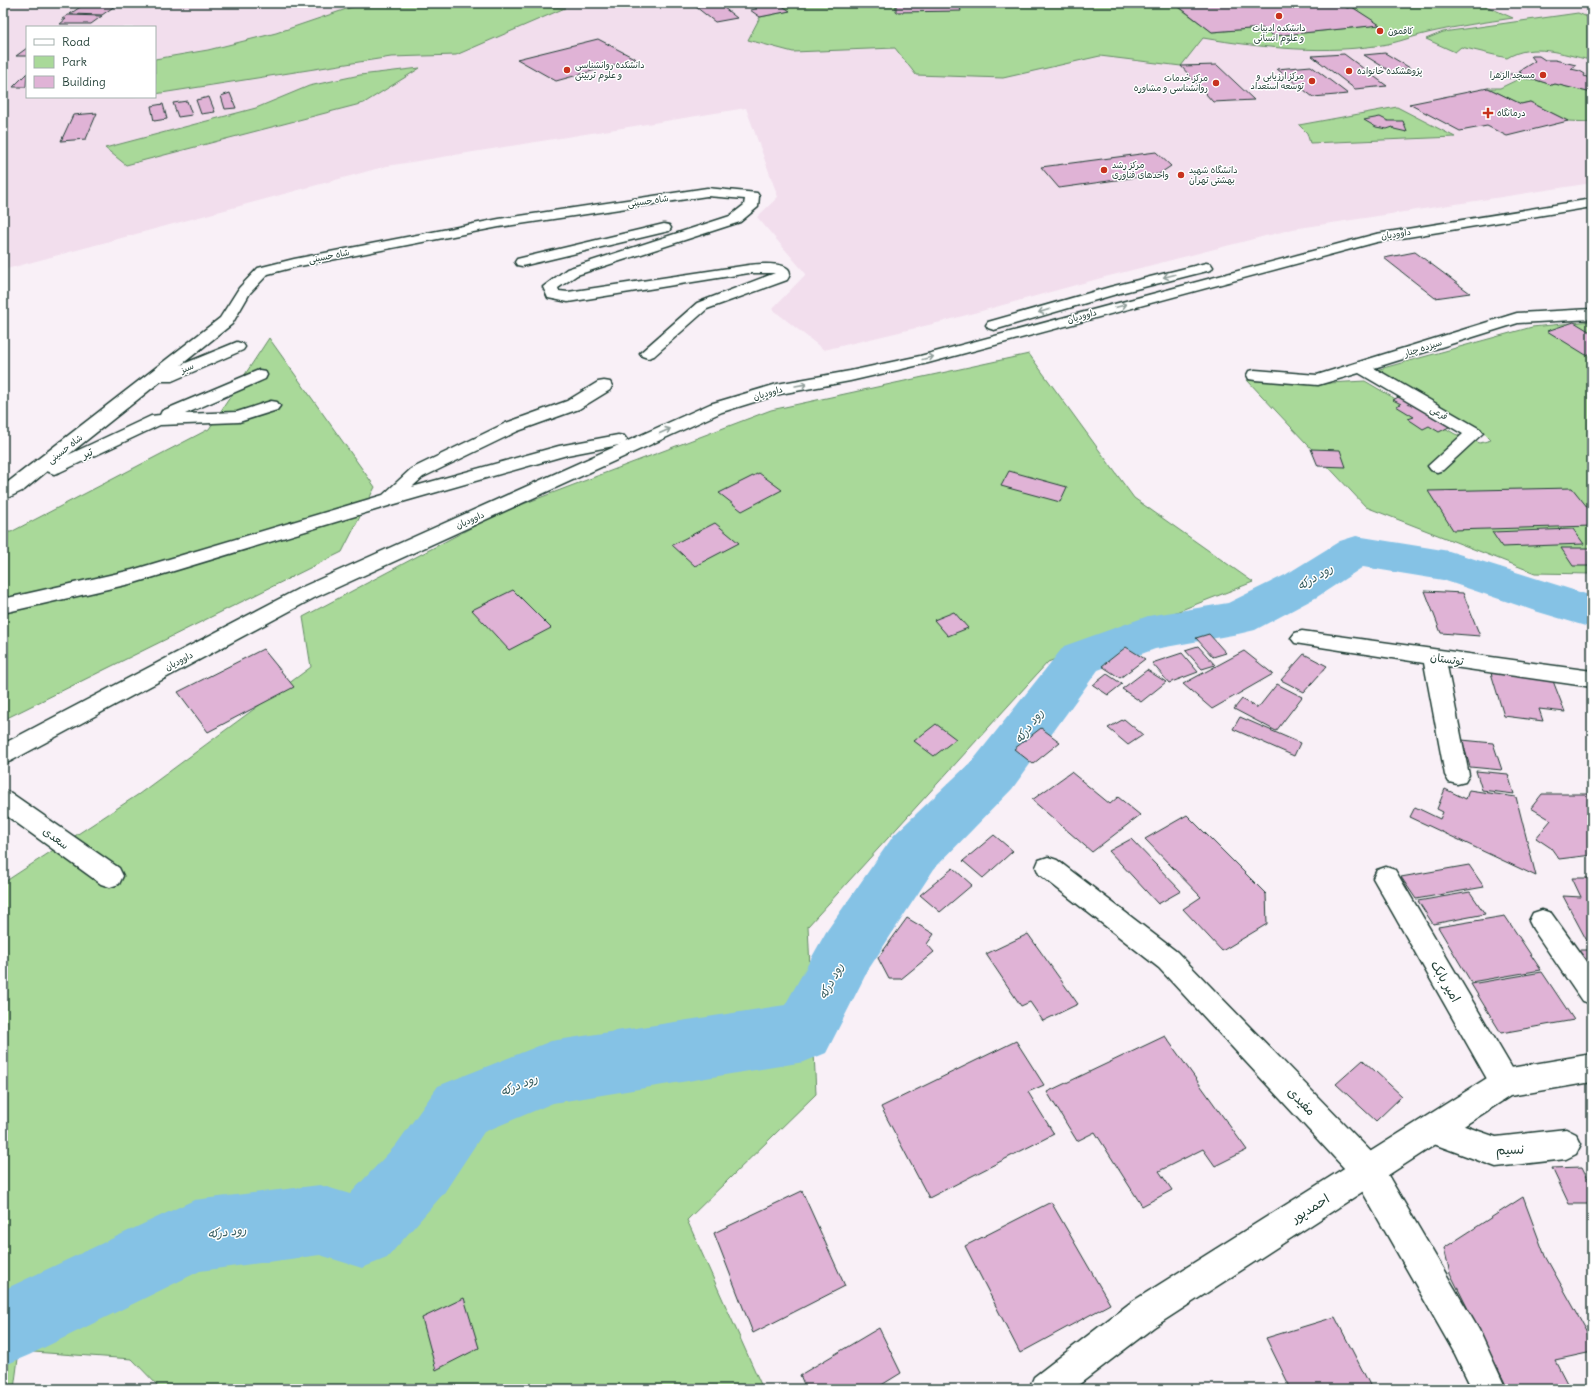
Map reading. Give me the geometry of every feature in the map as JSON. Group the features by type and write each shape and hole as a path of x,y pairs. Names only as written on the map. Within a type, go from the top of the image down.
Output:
{"street":[{"name":"شاه حسینی","path":"10,490 226,321 244,291 263,271 473,227 707,192 752,196 751,207"},
{"name":"داوودیان","path":"3,755 307,593 624,444 690,403 762,378 901,351 1115,290 1364,228 1592,194"},
{"name":"داوودیان","path":"3,740 299,586 624,444 716,408 777,389 850,376 922,360 1376,238 1592,203"},
{"path":"522,262 751,207"},
{"path":"648,353 702,306 782,277 782,271 775,268 749,270 568,297 554,295 550,287 572,272 735,219 751,207"},
{"path":"1190,271 1214,281"},
{"name":"سیزده چنار","path":"1255,375 1318,380 1517,318 1592,314"},
{"name":"سبز","path":"138,390 237,347"},
{"name":"فرعی","path":"1361,367 1474,433 1437,466"},
{"name":"تیر","path":"10,490 157,420 258,375"},
{"path":"388,500 417,473 512,427 573,405 604,386"},
{"name":"تیر","path":"157,420 239,417 271,406"},
{"path":"3,606 134,576 388,500 565,450 624,444"},
{"name":"توتستان","path":"1302,638 1592,679"},
{"path":"1434,657 1457,775"},
{"name":"سعدی","path":"3,800 110,876"},
{"name":"مفیدی","path":"1048,867 1168,960 1368,1171 1467,1342 1489,1389"},
{"name":"امیر بابک","path":"1386,878 1505,1083"},
{"path":"1542,920 1592,992"},
{"name":"احمدپور","path":"1046,1389 1142,1315 1505,1083 1592,1068"},
{"name":"نسیم","path":"1433,1130 1496,1152 1566,1144"}],"shaded area":[{"name":"دانشگاه شهید بهشتی تهران","path":"3,3 1592,3 1592,183 1293,229 1105,277 941,322 824,350 772,309 806,274 757,217 778,197 746,108 387,166 3,270"}],"green space":[{"path":"364,3 522,5 565,8 456,55 391,57 156,94 156,59 208,50 276,33"},
{"path":"778,3 1173,3 1212,32 1262,28 1274,36 1379,25 1352,7 1347,8 1339,3 1479,3 1513,18 1442,30 1388,44 1341,49 1295,49 1248,45 1203,38 1181,66 1100,56 1003,78 916,75 895,48 793,52 748,40 760,17 789,11"},
{"path":"1578,13 1592,19 1592,64 1590,60 1537,50 1517,53 1507,58 1461,47 1455,52 1426,39 1443,32"},
{"path":"420,68 364,103 126,165 105,148 256,108 309,86 360,75"},
{"path":"1521,78 1533,79 1552,85 1555,84 1592,93 1592,122 1568,121 1530,102 1521,104 1488,88 1500,88"},
{"path":"1397,107 1455,137 1310,143 1307,133 1299,125"},
{"path":"1592,321 1592,574 1535,573 1366,507 1247,380 1311,384 1365,381 1455,434 1480,443 1491,440 1485,434 1376,370 1532,327"},
{"path":"269,338 375,487 342,552 3,720 3,532 11,532 209,429"},
{"path":"1029,354 1134,498 1253,582 1048,662 808,926 816,1094 687,1220 763,1389 161,1389 132,1359 19,1351 14,1389 3,1389 3,883 139,794 311,667 303,617 497,514 771,410"}],"building":[{"path":"86,3 119,3 102,15 70,14"},
{"path":"691,3 749,3 723,7 737,18 715,22"},
{"path":"749,3 778,3 790,11 760,17 750,10 757,9"},
{"path":"896,3 959,3 961,11 896,12"},
{"name":"دانشکده ادبیات و علوم انسانی","path":"1174,3 1339,3 1347,8 1352,7 1380,25 1274,36 1262,28 1212,32"},
{"path":"68,15 102,16 91,24 60,24 66,19 62,19"},
{"name":"دانشکده روانشناسی و علوم تربیتی","path":"598,39 636,59 556,81 517,59"},
{"path":"26,49 26,56 16,56"},
{"path":"1385,53 1410,68 1390,71 1364,55"},
{"name":"پژوهشکده خانواده","path":"1344,54 1387,86 1355,89 1312,56"},
{"name":"مسجد الزهرا","path":"1531,56 1539,56 1545,60 1555,60 1576,65 1571,69 1580,71 1585,74 1584,76 1592,79 1592,93 1555,84 1552,85 1533,79 1505,78 1500,74 1522,74 1519,71 1535,61"},
{"name":"مرکز خدمات روانشناسی و مشاوره","path":"1217,65 1254,100 1213,102 1181,66"},
{"name":"مرکز ارزیابی و توسعه استعداد","path":"1311,66 1348,94 1313,97 1277,69"},
{"path":"26,74 26,87 13,87"},
{"name":"درمانگاه","path":"1488,88 1521,104 1530,102 1568,121 1507,136 1487,126 1460,131 1409,104"},
{"path":"230,93 236,108 225,109 221,96"},
{"path":"209,97 215,112 201,114 196,100"},
{"path":"187,101 192,115 178,117 173,103"},
{"path":"163,104 167,119 154,121 151,106"},
{"path":"97,113 86,139 61,141 73,115"},
{"path":"1380,117 1388,121 1403,121 1407,132 1394,129 1393,127 1387,129 1376,127 1364,120"},
{"name":"مرکز رشد واحدهای فناوری","path":"1156,152 1171,166 1159,174 1059,188 1041,167"},
{"path":"1415,252 1470,293 1435,298 1384,258"},
{"path":"1574,322 1592,333 1592,353 1586,355 1547,331"},
{"path":"1402,395 1453,425 1439,432 1429,426 1423,429 1408,419 1414,417 1396,406 1401,404 1393,400"},
{"path":"1311,449 1340,450 1346,467 1318,466"},
{"path":"1009,471 1067,487 1060,502 1001,486"},
{"path":"759,473 782,490 742,511 719,493"},
{"path":"1572,488 1592,513 1592,526 1453,530 1428,491"},
{"path":"715,523 739,543 695,566 672,545"},
{"path":"1573,529 1584,544 1502,547 1492,532"},
{"path":"1561,548 1592,548 1592,566 1573,566"},
{"path":"513,590 551,628 509,650 472,610"},
{"path":"1425,591 1463,593 1480,636 1441,633"},
{"path":"954,612 968,628 948,636 934,620"},
{"path":"1209,634 1226,653 1213,657 1196,638"},
{"path":"1198,646 1215,665 1202,669 1185,650"},
{"path":"1126,647 1145,659 1120,678 1102,666"},
{"path":"263,649 294,687 208,732 178,692"},
{"path":"1244,651 1273,674 1212,709 1183,684"},
{"path":"1182,653 1198,672 1169,683 1152,663"},
{"path":"1304,654 1327,666 1304,692 1281,680"},
{"path":"1147,670 1166,682 1141,702 1122,689"},
{"path":"1491,673 1553,681 1565,712 1539,709 1543,721 1504,716"},
{"path":"1107,674 1122,684 1108,695 1093,685"},
{"path":"1277,684 1302,697 1276,731 1234,709 1242,699 1258,708"},
{"path":"1240,717 1300,743 1294,756 1233,729"},
{"path":"1124,719 1143,735 1128,745 1108,728"},
{"path":"936,724 956,739 934,756 914,741"},
{"path":"1041,728 1060,742 1033,764 1014,749"},
{"path":"1462,740 1493,743 1502,770 1470,767"},
{"path":"1476,771 1508,774 1514,794 1482,790"},
{"path":"1071,772 1110,804 1118,797 1140,815 1092,852 1032,800"},
{"path":"1445,789 1466,799 1469,790 1516,797 1536,876 1410,817 1415,807 1440,819 1443,812 1437,809"},
{"path":"1542,794 1592,794 1592,855 1559,859 1551,848 1536,838 1551,820 1531,808"},
{"path":"1187,815 1266,894 1267,924 1222,951 1183,909 1201,897 1145,839"},
{"path":"994,835 1013,851 983,878 963,861"},
{"path":"1131,839 1181,891 1158,904 1109,851"},
{"path":"1469,865 1484,887 1416,899 1401,877"},
{"path":"953,868 972,885 940,912 920,895"},
{"path":"1572,878 1592,878 1592,941 1587,941 1563,896 1581,897"},
{"path":"1470,892 1485,914 1433,924 1418,901"},
{"path":"1505,916 1541,970 1471,982 1438,927"},
{"path":"907,918 934,934 927,944 934,952 901,979 889,979 878,958"},
{"path":"1028,934 1078,1004 1043,1021 1030,1002 1021,1006 986,954"},
{"path":"1577,950 1592,950 1592,979"},
{"path":"1542,972 1574,1020 1501,1033 1471,984"},
{"path":"1165,1036 1247,1150 1215,1166 1203,1149 1159,1171 1172,1190 1142,1206 1095,1132 1077,1141 1047,1092"},
{"path":"1016,1041 1044,1085 1028,1092 1054,1134 929,1198 881,1107"},
{"path":"1363,1060 1402,1096 1376,1121 1336,1084"},
{"path":"1582,1167 1592,1187 1592,1204 1569,1204 1552,1168"},
{"path":"802,1191 845,1286 753,1333 714,1233"},
{"path":"1523,1197 1545,1256 1592,1340 1592,1352 1555,1360 1570,1389 1508,1389 1450,1273 1444,1248"},
{"path":"1051,1202 1110,1304 1020,1353 965,1246"},
{"path":"464,1298 479,1348 436,1370 422,1318"},
{"path":"1335,1317 1372,1389 1291,1389 1266,1338"},
{"path":"879,1328 901,1373 875,1389 806,1389 800,1375"}],"waterway":[{"name":"رود درکه","path":"3,1329 194,1236 320,1220 362,1233 420,1169 461,1109 551,1072 804,1032 847,951 914,852 993,774 1081,658 1148,633 1238,618 1301,586 1356,551 1449,566 1592,612"}],"place":[{"name":"دانشکده ادبیات و علوم انسانی","path":"1279,16"},
{"name":"کافمون","path":"1380,31"},
{"name":"دانشکده روانشناسی و علوم تربیتی","path":"567,70"},
{"name":"پژوهشکده خانواده","path":"1349,71"},
{"name":"مسجد الزهرا","path":"1543,75"},
{"name":"مرکز ارزیابی و توسعه استعداد","path":"1312,81"},
{"name":"مرکز خدمات روانشناسی و مشاوره","path":"1216,83"},
{"name":"درمانگاه","path":"1488,113"},
{"name":"مرکز رشد واحدهای فناوری","path":"1104,170"},
{"name":"دانشگاه شهید بهشتی تهران","path":"1181,175"}]}
